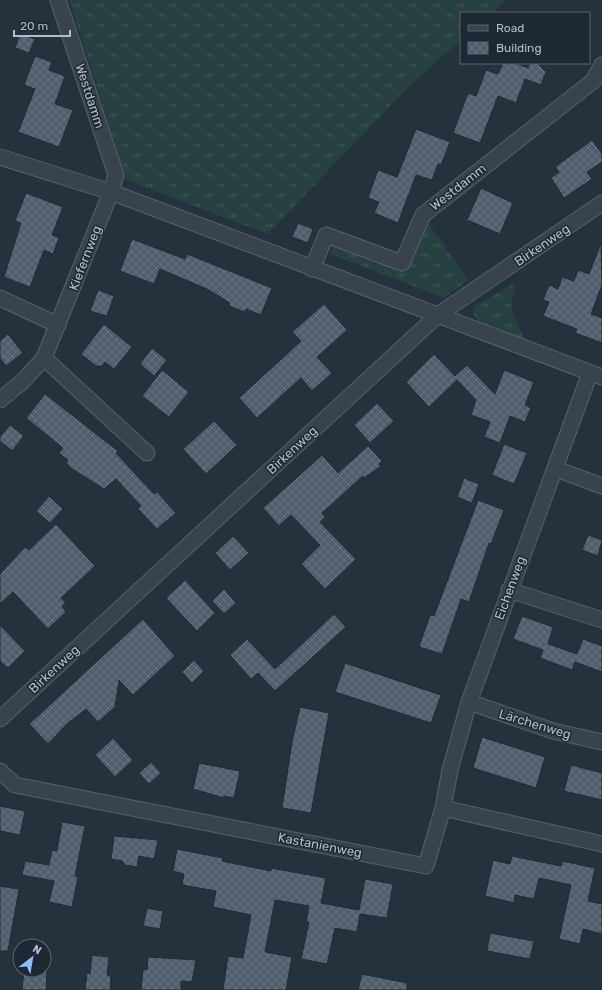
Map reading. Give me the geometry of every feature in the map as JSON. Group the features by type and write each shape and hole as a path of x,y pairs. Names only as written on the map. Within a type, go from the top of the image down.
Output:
{"street":[{"name":"Westdamm","path":"58,0 116,175 111,192"},
{"name":"Westdamm","path":"312,269 326,235 402,264 423,215 593,81 602,66"},
{"path":"3,157 111,192 596,375"},
{"name":"Kiefernweg","path":"0,400 22,382 44,358 111,192"},
{"name":"Birkenweg","path":"0,719 438,315 602,203"},
{"path":"0,298 58,324"},
{"path":"44,358 146,453"},
{"name":"Eichenweg","path":"443,808 450,770 469,702 509,590 556,468 596,375"},
{"path":"556,468 602,486"},
{"path":"509,590 602,620"},
{"name":"Lärchenweg","path":"469,702 552,731 602,742"},
{"name":"Kastanienweg","path":"0,771 15,785 426,866 443,808"},
{"path":"443,808 602,844"}],"green space":[{"path":"69,0 506,0 493,12 460,12 460,41 408,87 268,234 127,180"},
{"path":"429,224 468,280 444,298 330,254 334,246 405,272"},
{"path":"515,283 511,308 524,339 477,321 473,312 475,306"}],"building":[{"path":"20,34 35,39 29,53 15,48"},
{"path":"35,56 52,62 49,70 65,76 55,104 73,110 59,147 18,132 35,89 24,85"},
{"path":"503,64 518,64 528,68 530,64 538,64 546,72 541,85 525,79 516,103 498,96 480,143 453,133 468,93 476,96 486,70 498,74"},
{"path":"416,129 450,142 441,165 438,164 432,180 416,175 398,223 374,213 379,202 368,198 378,170 397,177"},
{"path":"592,140 602,154 602,162 587,172 592,179 564,198 551,178 559,172 555,167"},
{"path":"481,188 513,203 500,234 467,220"},
{"path":"26,193 63,207 52,235 59,238 53,254 44,250 30,287 4,277 21,223 15,221"},
{"path":"298,223 313,229 308,243 292,237"},
{"path":"132,239 185,259 187,254 272,288 261,315 246,309 245,312 229,306 230,303 207,289 160,269 154,284 120,271"},
{"path":"601,243 602,285 591,314 602,318 602,343 575,333 577,329 543,316 549,302 543,300 549,285 558,289 562,277 574,281 578,270 589,274"},
{"path":"98,290 114,296 107,316 90,311"},
{"path":"324,304 347,330 317,357 332,373 312,391 301,378 257,418 239,398 301,341 292,332"},
{"path":"104,324 132,347 114,369 105,362 102,366 96,366 81,354"},
{"path":"8,334 23,353 6,366 0,358 0,341"},
{"path":"152,348 167,360 154,376 140,364"},
{"path":"434,354 455,376 467,365 495,394 504,370 534,382 525,405 531,408 525,422 510,416 500,443 484,437 490,422 471,415 476,400 457,380 429,407 406,382"},
{"path":"162,370 189,392 169,417 142,396"},
{"path":"45,394 118,451 116,453 154,494 157,492 176,513 157,529 138,509 141,506 116,479 104,489 71,468 66,463 68,460 59,453 63,448 26,418"},
{"path":"377,403 394,421 370,443 354,425"},
{"path":"214,421 237,445 206,474 183,449"},
{"path":"10,425 24,436 12,451 0,441 0,437"},
{"path":"504,444 527,453 514,484 492,475"},
{"path":"368,446 382,461 379,464 381,466 364,478 363,476 322,513 325,517 320,522 356,559 325,589 301,564 320,545 291,515 279,526 263,508 322,455 338,473"},
{"path":"464,478 479,484 472,503 457,497"},
{"path":"49,496 63,509 50,523 36,511"},
{"path":"478,500 504,510 491,544 489,543 469,602 461,599 442,654 419,647 430,615 434,616"},
{"path":"56,524 95,566 61,598 66,603 62,606 66,612 48,629 13,592 0,604 0,574 25,547 29,550"},
{"path":"588,535 602,540 598,556 582,550"},
{"path":"233,536 249,553 230,570 215,553"},
{"path":"185,580 215,613 197,631 166,598"},
{"path":"224,589 236,603 224,614 212,601"},
{"path":"334,614 346,627 275,691 258,673 251,679 230,655 247,639 275,669"},
{"path":"522,616 553,627 548,644 577,654 583,639 602,646 602,672 575,662 572,670 540,658 543,650 513,639"},
{"path":"143,619 175,656 133,695 119,680 115,707 98,722 86,709 67,724 48,744 29,724"},
{"path":"0,625 25,651 8,668 0,661"},
{"path":"194,660 204,671 192,683 182,672"},
{"path":"345,663 441,695 431,723 335,692"},
{"path":"300,707 329,713 311,813 282,808 292,742"},
{"path":"482,737 545,757 536,788 473,768"},
{"path":"113,738 133,760 115,777 95,755"},
{"path":"151,762 161,773 149,784 139,773"},
{"path":"199,763 240,771 234,798 224,796 224,798 193,789"},
{"path":"571,765 602,773 602,800 564,791"},
{"path":"0,806 25,811 20,835 0,831"},
{"path":"62,822 85,826 75,876 78,877 72,907 49,902 54,881 22,875 25,861 49,865 52,850 57,851"},
{"path":"114,836 158,840 154,859 139,856 137,867 125,865 122,861 111,859"},
{"path":"177,849 223,858 222,861 271,871 271,868 326,878 321,903 359,910 365,879 393,884 387,918 360,914 357,932 335,928 327,964 301,959 309,922 306,922 309,906 275,900 265,952 292,957 286,990 223,990 228,956 243,958 251,915 213,907 216,891 182,885 184,874 173,871"},
{"path":"512,856 561,866 562,861 595,868 588,901 602,904 602,934 583,929 580,944 559,939 571,885 539,878 534,899 515,895 514,903 485,896 493,860 510,864"},
{"path":"0,886 19,889 8,951 0,951"},
{"path":"147,908 163,911 160,929 143,926"},
{"path":"490,933 534,941 530,959 487,951"},
{"path":"92,955 109,957 107,975 111,976 110,990 85,990 87,973 90,974"},
{"path":"148,957 196,960 192,982 181,981 181,990 141,990 143,969 147,970"},
{"path":"362,974 407,983 407,990 358,990"},
{"path":"23,978 47,978 46,990 22,990"}]}
